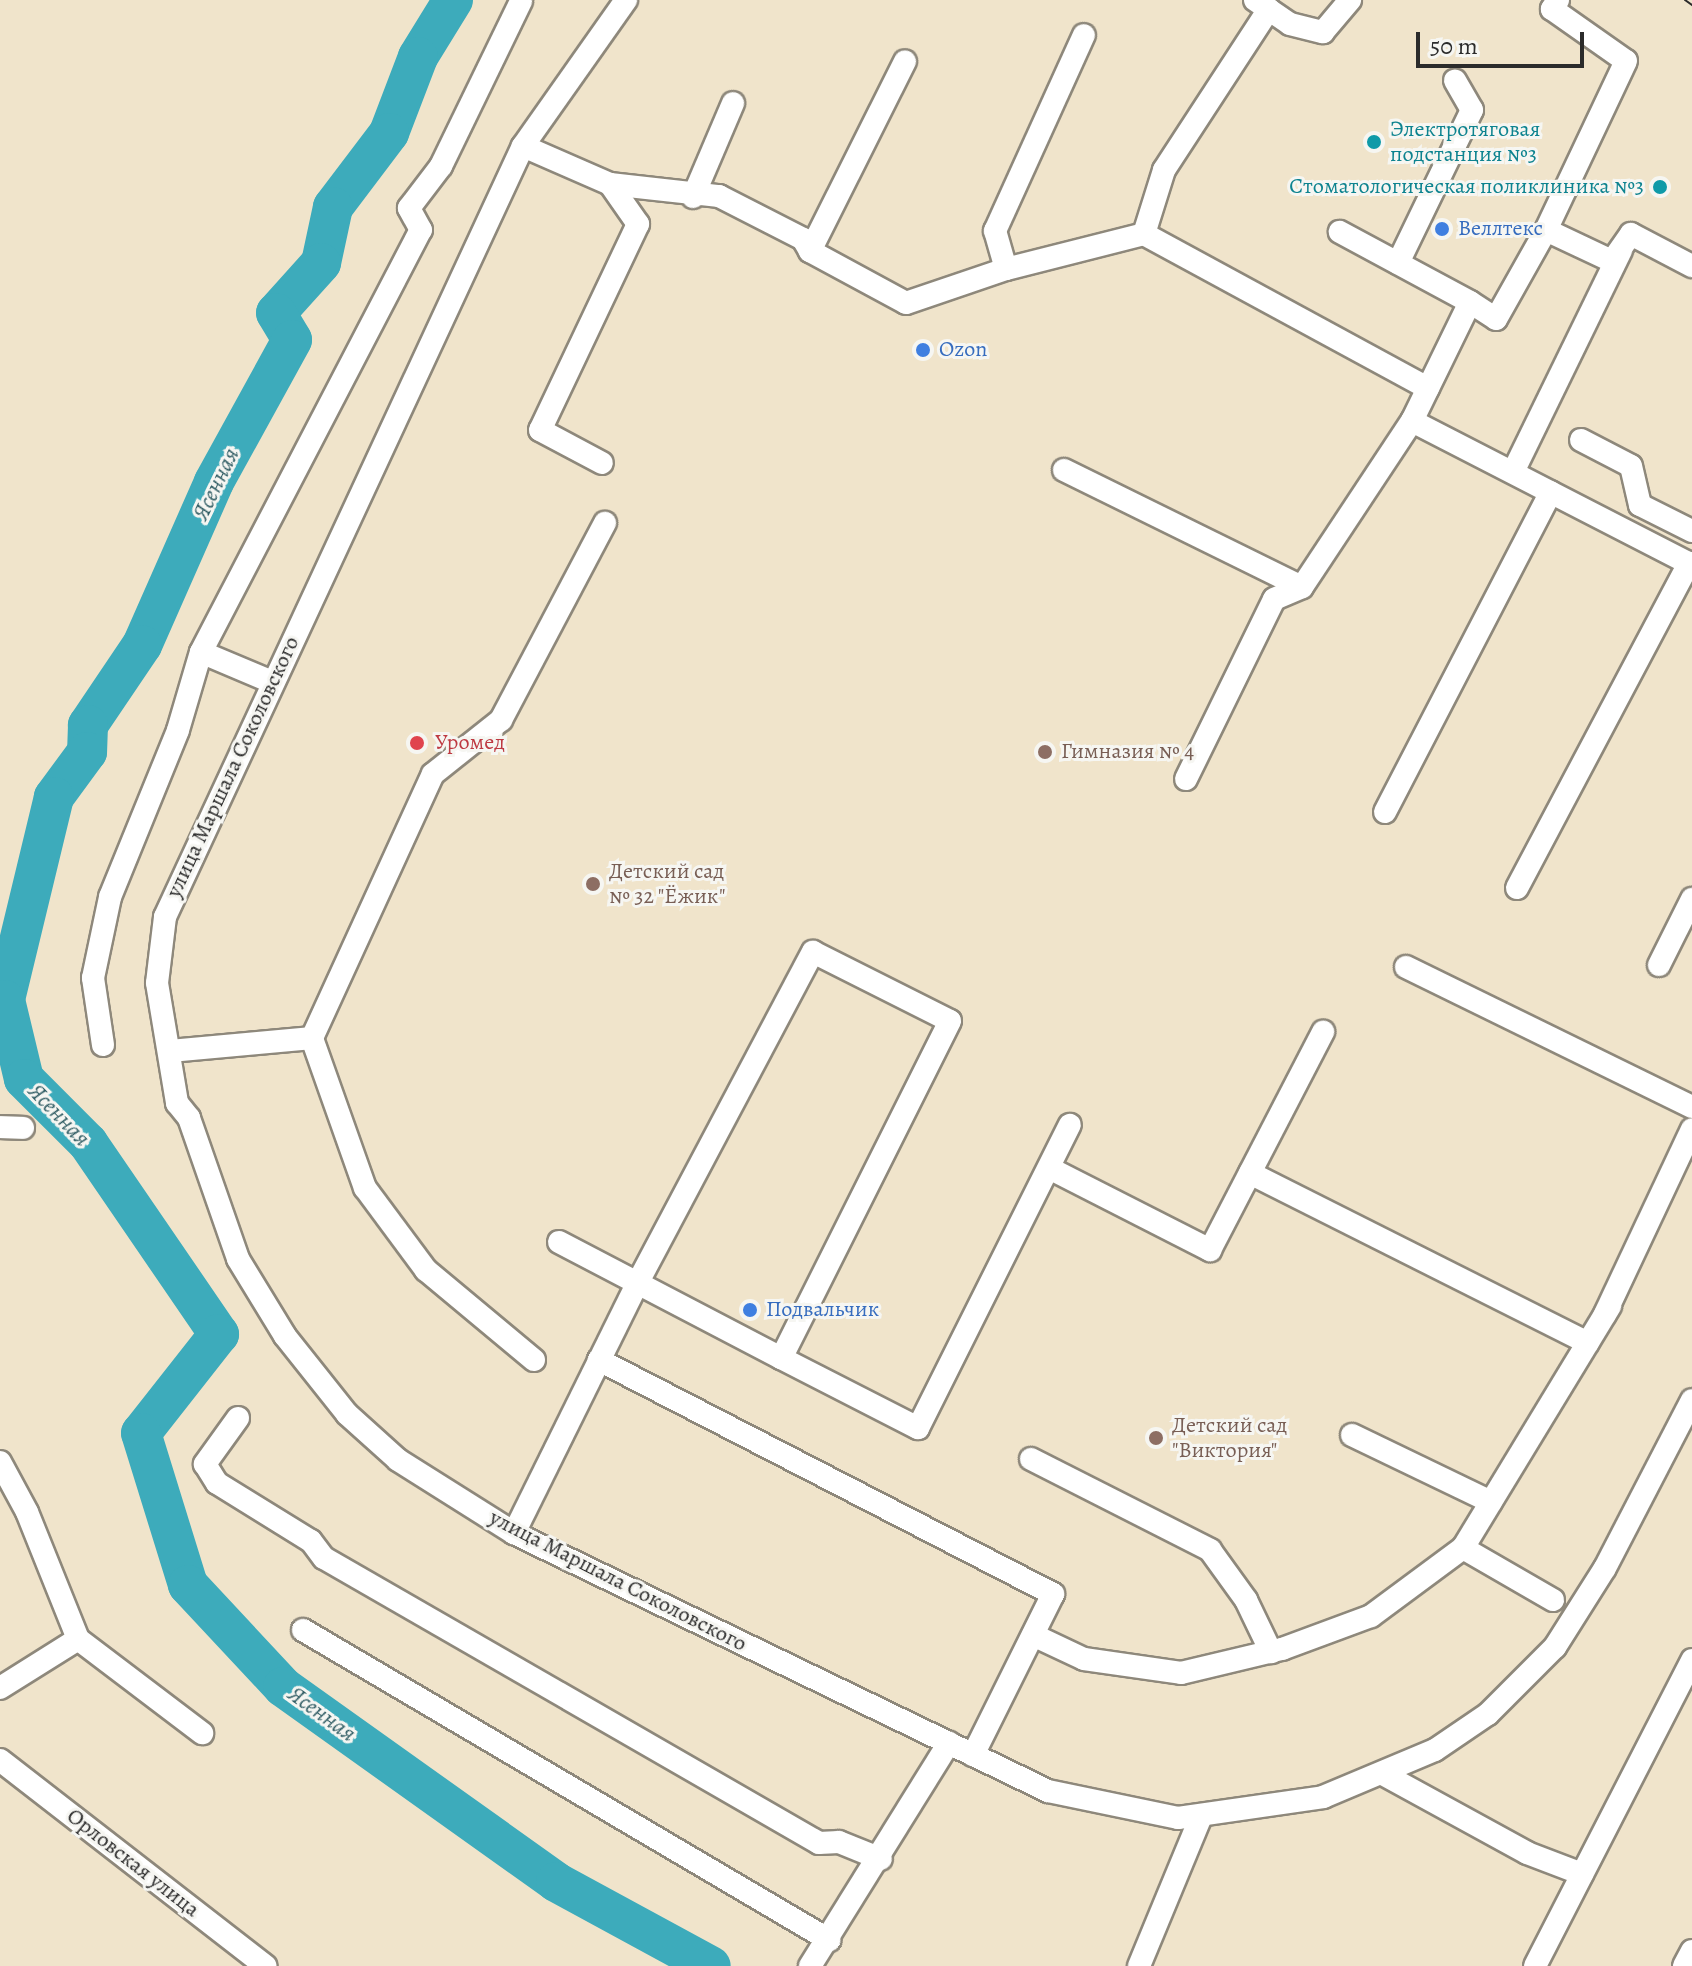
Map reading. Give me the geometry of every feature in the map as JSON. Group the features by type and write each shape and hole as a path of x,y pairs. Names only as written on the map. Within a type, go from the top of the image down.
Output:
{"street":[{"name":"улица Маршала Соколовского","path":"626,0 523,146 165,917 157,983 177,1103 189,1118 238,1259 285,1336 347,1414 398,1460 514,1533 1048,1791 1178,1818 1323,1797 1435,1750 1488,1714 1555,1647 1605,1568 1692,1400"},
{"path":"1144,234 1164,170 1262,4 1290,24 1323,32 1350,0"},
{"path":"1340,232 1496,319 1546,230 1626,61 1552,9 1558,0"},
{"path":"103,1045 93,978 110,897 178,730 201,652 421,230 409,208 441,166 521,1"},
{"path":"1006,269 995,231 1084,35"},
{"path":"810,251 905,61"},
{"path":"1398,263 1472,110 1455,80"},
{"path":"693,197 733,103"},
{"path":"523,146 610,184 693,197 719,196 803,239 810,251 906,303 1006,269 1144,234 1428,388"},
{"path":"602,463 540,430 638,224 610,184"},
{"path":"1546,230 1612,261 1631,234 1692,266"},
{"path":"1513,472 1626,241"},
{"path":"1186,779 1274,599 1302,587 1412,421 1470,302"},
{"path":"1412,421 1691,564 1517,888"},
{"path":"1581,440 1631,466 1640,505 1692,531"},
{"path":"1064,470 1302,587"},
{"path":"1385,812 1551,492"},
{"path":"534,1360 426,1270 365,1188 312,1038 433,774 501,720 605,523"},
{"path":"201,652 272,682"},
{"path":"1659,965 1692,899"},
{"path":"514,1533 637,1284 813,952 950,1021 781,1358"},
{"path":"1406,967 1692,1107"},
{"path":"1049,1168 1210,1250 1323,1032"},
{"path":"170,1051 312,1038"},
{"path":"559,1242 918,1428 1070,1125"},
{"path":"0,1127 23,1128"},
{"path":"1033,1635 1084,1659 1181,1673 1271,1652 1371,1616 1463,1548 1608,1310 1692,1129"},
{"path":"1250,1173 1588,1343"},
{"path":"599,1360 1053,1594 973,1755"},
{"path":"238,1418 205,1464 217,1483 311,1541 324,1558 819,1843 839,1842 881,1859"},
{"path":"1352,1435 1491,1502"},
{"path":"1031,1459 1210,1550 1246,1600 1271,1652"},
{"path":"0,1462 27,1512 78,1639 202,1733"},
{"path":"1463,1548 1553,1600"},
{"path":"303,1630 829,1940"},
{"path":"0,1688 78,1639"},
{"path":"1535,1966 1692,1660"},
{"path":"810,1966 881,1859 949,1743"},
{"name":"Орловская улица","path":"0,1760 266,1966"},
{"path":"1383,1774 1527,1853 1582,1874"},
{"path":"1139,1966 1201,1816"},
{"path":"1684,1966 1692,1951"}],"waterway":[{"name":"Ясенная","path":"453,0 418,57 389,133 333,207 321,263 276,313 292,340 214,482 142,645 88,725 87,752 54,797 5,1000 24,1079 88,1143 219,1334 141,1433 188,1585 283,1687 556,1882 711,1966"}],"tram line":[{"path":"1685,0 1692,5"}],"place":[{"name":"Электротяговая подстанция №3","path":"1374,142"},
{"name":"Стоматологическая поликлиника №3","path":"1660,187"},
{"name":"Веллтекс","path":"1442,229"},
{"name":"Ozon","path":"923,350"},
{"name":"Уромед","path":"417,743"},
{"name":"Гимназия № 4","path":"1045,752"},
{"name":"Детский сад № 32 \"Ёжик\"","path":"593,884"},
{"name":"Подвальчик","path":"750,1310"},
{"name":"Детский сад \"Виктория\"","path":"1156,1438"}]}
